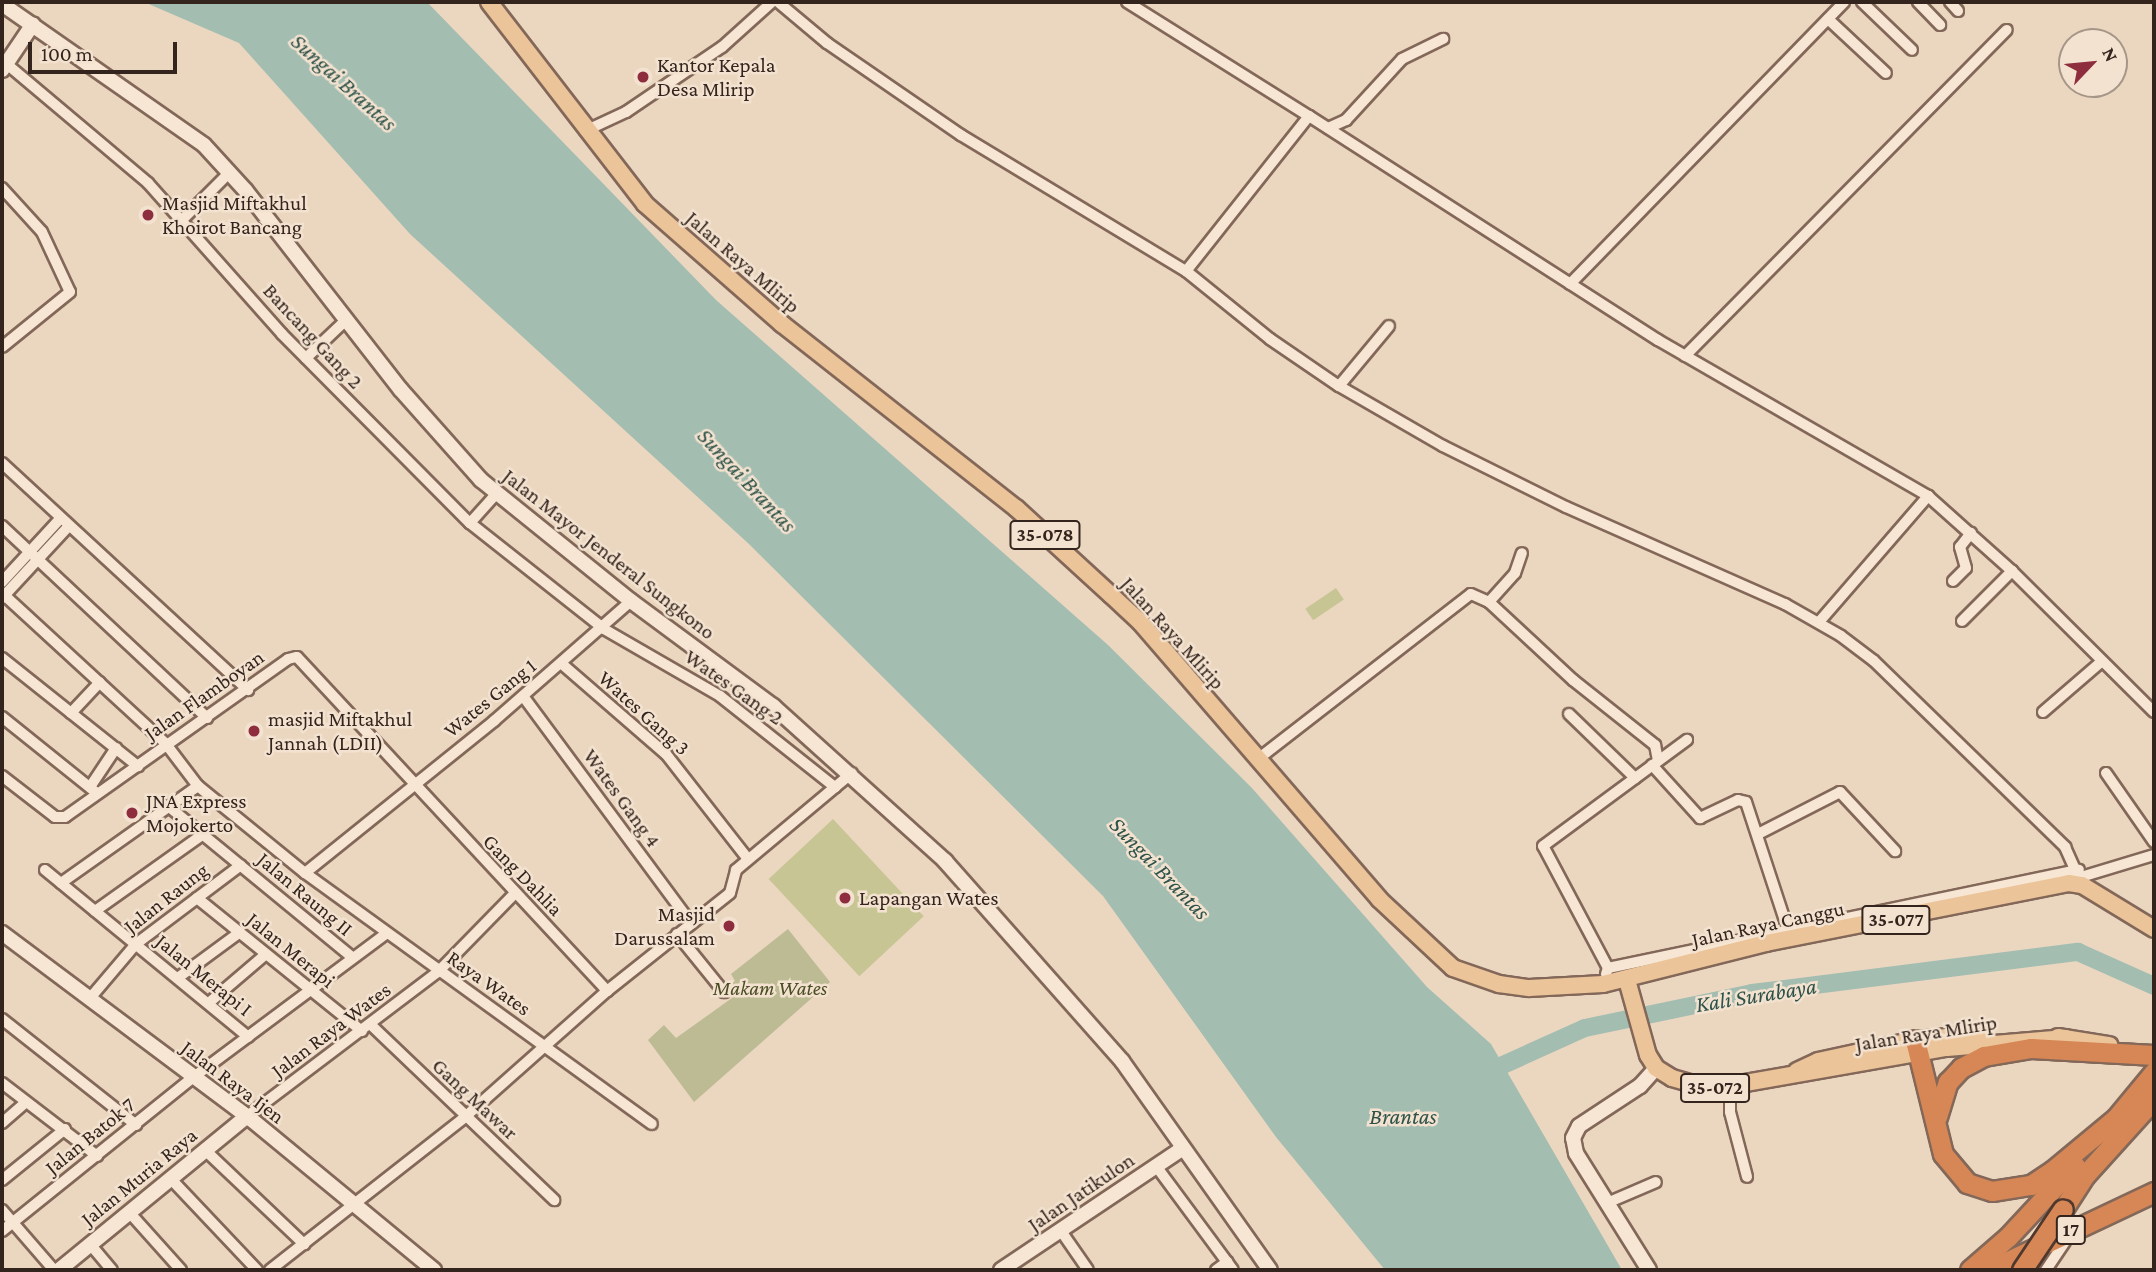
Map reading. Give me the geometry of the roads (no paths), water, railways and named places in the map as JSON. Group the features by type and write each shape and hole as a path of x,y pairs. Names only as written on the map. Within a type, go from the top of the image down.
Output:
{"highway":[{"path":"1917,1047 1936,1125 1953,1171 1968,1183 2009,1192 2031,1185 2052,1171 2119,1114"},
{"path":"1936,1125 1948,1082 1961,1068 1984,1056 2031,1048 2154,1054"},
{"path":"1970,1270 2042,1203 2154,1072"},
{"path":"2022,1270 2085,1175 2151,1102"},
{"name":"17","path":"1989,1270 2154,1192"},
{"name":"17","path":"2007,1270 2154,1203"}],"main road":[{"name":"Jalan Raya Mlirip","path":"489,2 585,131 672,229 782,324 1016,508 1111,595 1379,899 1443,962 1499,984 1529,988 1606,976 1627,980"},
{"name":"Jalan Mayor Jenderal Sungkono","path":"2,4 154,106 204,145 401,390 496,494 631,601 733,677 852,773 1001,919 1122,1061 1270,1270"},
{"path":"3,64 33,24"},
{"path":"2081,877 2154,929"},
{"name":"Jalan Raya Canggu","path":"1627,980 1766,943 2081,877"},
{"name":"Jalan Raya Ijen","path":"2,933 91,997 191,1079 246,1117 434,1270"},
{"path":"1627,980 1652,1061 1640,1086 1574,1132 1576,1153 1648,1270"},
{"name":"Jalan Raya Mlirip","path":"1652,1061 1693,1086 1730,1086 1792,1073 1818,1061 2016,1033 2066,1038 2154,1054"},
{"name":"Jalan Muria Raya","path":"59,1270 246,1117"},
{"name":"Jalan Jatikulon","path":"1001,1270 1183,1148"}],"street":[{"path":"585,131 625,113 722,47 772,2"},
{"path":"778,2 827,43 961,135 1186,271 1270,339 1339,386 1443,446 1566,507 1819,622 1874,661 2065,847 2081,877"},
{"path":"1127,2 1685,356 1928,496 2012,571 2154,712"},
{"path":"1570,284 1844,2"},
{"path":"1862,2 1912,50"},
{"path":"1918,2 1940,25"},
{"path":"1950,2 1958,11"},
{"path":"1828,19 1886,73"},
{"path":"1685,356 2007,30"},
{"path":"1328,128 1346,120 1402,59 1443,39"},
{"name":"Bancang Gang 2","path":"3,64 77,119 183,219 306,358 470,523 604,629"},
{"path":"1186,271 1310,116"},
{"path":"183,219 229,173"},
{"path":"2,188 41,232 70,292 2,347"},
{"path":"306,358 346,320"},
{"path":"1339,386 1389,326"},
{"path":"2,463 248,690"},
{"path":"470,523 496,494"},
{"path":"1819,622 1928,496"},
{"path":"3,596 34,555 65,522"},
{"path":"2,526 207,718"},
{"path":"1953,581 1966,568 1960,547 1970,533"},
{"path":"1489,602 1515,573 1522,553"},
{"path":"2,582 34,555"},
{"path":"1962,621 2012,571"},
{"path":"1258,759 1462,598 1475,594 1489,602 1573,680 1655,745 1655,762 1700,818 1745,800 1760,833 1788,930"},
{"name":"Raya Wates","path":"3,596 166,744 198,786 304,873 652,1124"},
{"name":"Wates Gang 1","path":"304,873 562,664 604,629 631,601"},
{"name":"Wates Gang 2","path":"604,629 720,696 835,787"},
{"path":"2,657 138,766"},
{"name":"Jalan Flamboyan","path":"2,776 58,818 93,790 138,766 288,659 297,657 412,786"},
{"path":"2043,712 2101,662"},
{"name":"Wates Gang 3","path":"562,664 666,754 748,859"},
{"path":"720,696 733,677"},
{"path":"71,713 100,682"},
{"name":"Wates Gang 4","path":"523,696 691,923"},
{"path":"1569,714 1635,778"},
{"path":"2,717 93,790 116,748"},
{"path":"1687,740 1543,847 1606,976 1788,930 2081,877 2154,855"},
{"path":"270,1270 465,1117 607,991 730,892 736,870 852,773"},
{"path":"2106,774 2154,842"},
{"path":"61,883 198,786"},
{"name":"Gang Dahlia","path":"412,786 607,991"},
{"path":"1760,833 1840,792 1895,851"},
{"name":"Jalan Raung II","path":"167,806 352,958"},
{"path":"95,911 202,835"},
{"name":"Jalan Raung","path":"91,997 136,944 241,865"},
{"name":"Jalan Merapi I","path":"46,870 211,1001 248,1037"},
{"name":"Jalan Raya Wates","path":"246,1117 438,972 514,894"},
{"name":"Jalan Merapi","path":"197,898 308,989 366,1028"},
{"path":"179,977 240,932"},
{"name":"Jalan Batok 7","path":"2,1231 191,1079 308,989 387,933"},
{"path":"677,934 724,992"},
{"path":"211,1001 266,954"},
{"path":"2,1019 136,1125"},
{"name":"Gang Mawar","path":"366,1028 554,1200"},
{"path":"2,1083 97,1156"},
{"path":"1730,1086 1730,1112 1747,1177"},
{"path":"2,1123 26,1102"},
{"path":"2,1180 65,1129"},
{"path":"205,1150 304,1244"},
{"path":"1156,1166 1230,1266 1216,1270"},
{"path":"170,1178 257,1270"},
{"path":"1607,1203 1656,1182"},
{"path":"2,1210 54,1270"},
{"path":"129,1212 181,1270"},
{"path":"1061,1231 1088,1270"},
{"path":"2046,1270 2065,1242"},
{"path":"90,1244 112,1270"}],"water":[{"name":"Brantas","path":"144,2 427,2 716,300 1108,645 1251,787 1427,987 1491,1044 1622,1270 1385,1270 1276,1137 1103,896 749,544 410,234 239,43"}],"waterway":[{"name":"Kali Surabaya","path":"1483,1074 1585,1028 1752,993 2078,952 2154,986"}],"place":[{"name":"Kantor Kepala Desa Mlirip","path":"643,77"},
{"name":"Masjid Miftakhul Khoirot Bancang","path":"148,215"},
{"name":"masjid Miftakhul Jannah (LDII)","path":"254,731"},
{"name":"JNA Express Mojokerto","path":"132,813"},
{"name":"Lapangan Wates","path":"845,898"},
{"name":"Masjid Darussalam","path":"729,926"}],"water label":[{"name":"Sungai Brantas","path":"344,82"},
{"name":"Sungai Brantas","path":"747,480"},
{"name":"Sungai Brantas","path":"1160,868"}],"park label":[{"name":"Makam Wates","path":"770,988"}]}
